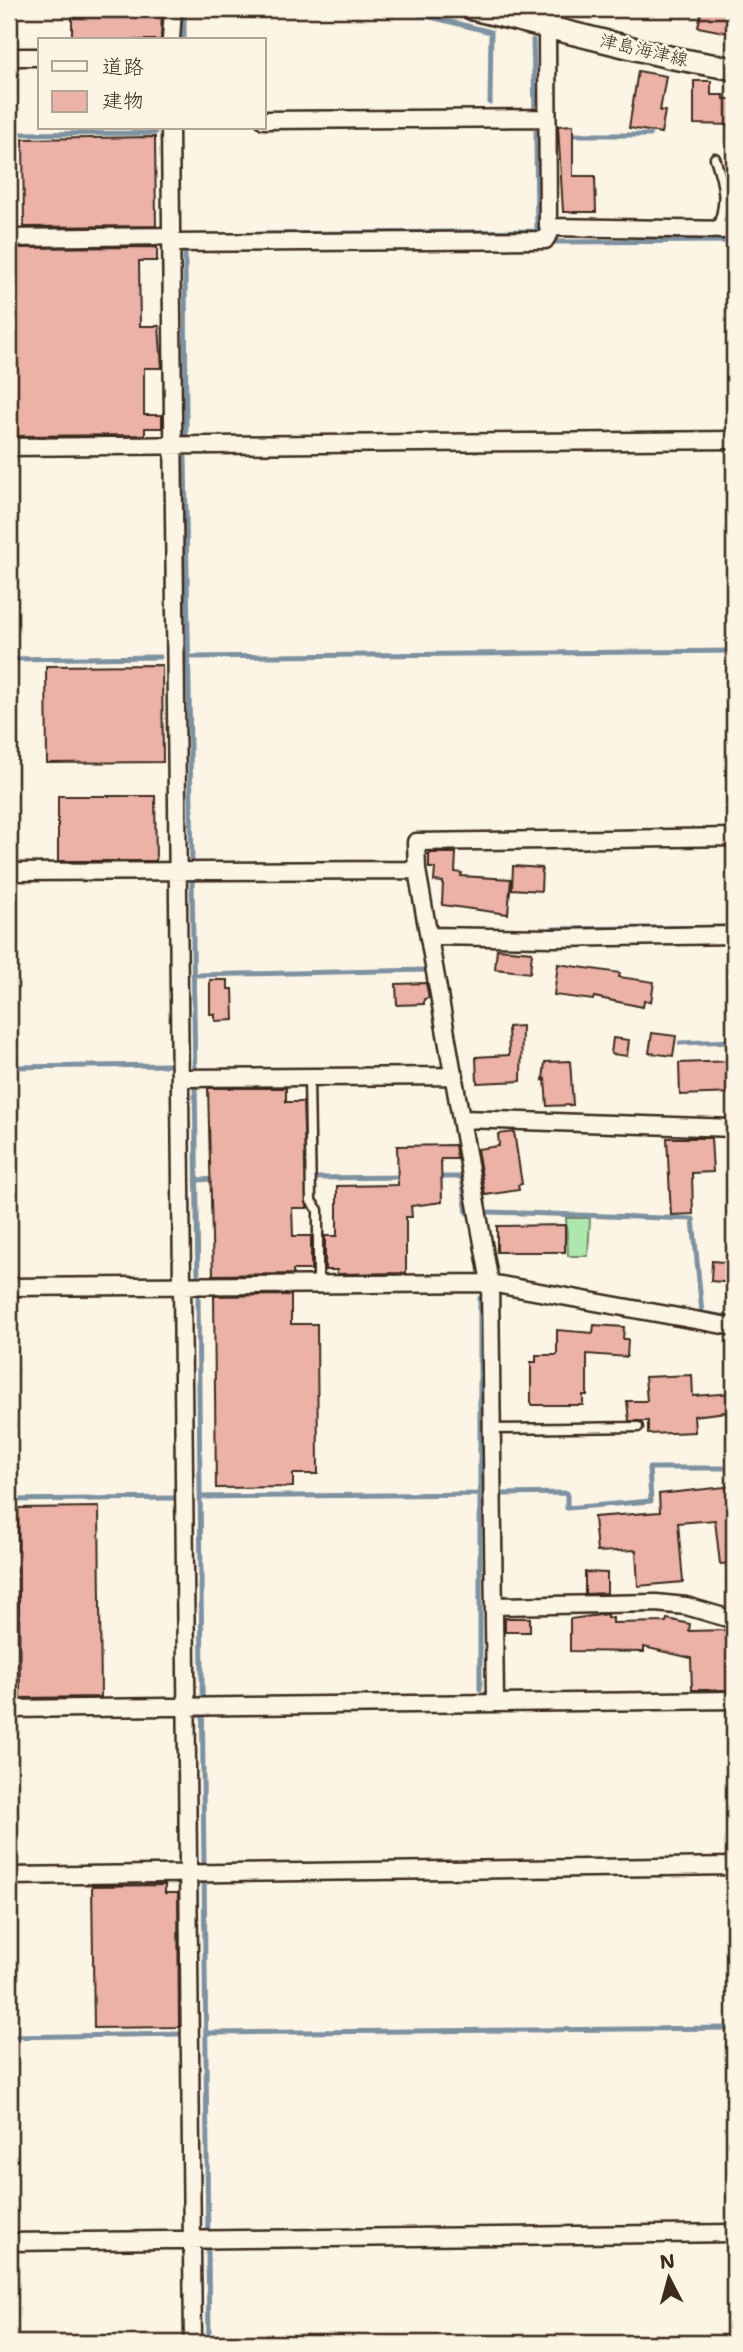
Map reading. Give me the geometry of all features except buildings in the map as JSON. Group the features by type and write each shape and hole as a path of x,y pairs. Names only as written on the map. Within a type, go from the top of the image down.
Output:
{"main road":[{"name":"津島海津線","path":"473,9 548,18 734,69"}],"street":[{"path":"171,38 173,9"},
{"path":"548,18 548,227 734,230"},
{"path":"9,57 38,57"},
{"path":"266,120 547,118"},
{"path":"170,130 178,869 183,1078 183,1286 191,1706 196,2240 193,2343"},
{"path":"9,238 545,240 553,227"},
{"path":"9,447 734,440"},
{"path":"495,1702 490,1283 418,870 416,842 734,837"},
{"path":"9,872 178,869 418,870"},
{"path":"431,936 552,938 734,935"},
{"path":"183,1078 455,1076"},
{"path":"462,1119 734,1128"},
{"path":"9,1287 490,1283 734,1327"},
{"path":"494,1606 656,1603 686,1606 734,1620"},
{"path":"9,1709 734,1700"},
{"path":"9,1876 734,1866"},
{"path":"9,2242 734,2233"}],"lane":[{"path":"715,158 724,185 725,201 716,230"},
{"path":"309,1077 311,1202 318,1209 318,1285"},
{"path":"492,1429 638,1427"}],"green space":[{"path":"566,1218 590,1218 588,1256 568,1256"}],"waterway":[{"path":"184,9 184,38"},
{"path":"399,9 491,32 490,103"},
{"path":"533,40 535,110"},
{"path":"259,234 537,231 536,131"},
{"path":"9,134 155,133"},
{"path":"569,135 650,135"},
{"path":"554,242 734,241"},
{"path":"185,253 186,438"},
{"path":"185,458 192,864"},
{"path":"189,657 734,651"},
{"path":"9,659 160,657"},
{"path":"192,878 198,1280"},
{"path":"552,929 734,927"},
{"path":"194,975 427,970"},
{"path":"680,1043 734,1041"},
{"path":"9,1067 170,1065"},
{"path":"314,1178 405,1177"},
{"path":"436,1177 462,1177 467,1213"},
{"path":"196,1180 217,1179"},
{"path":"490,1212 693,1219 702,1313 734,1318"},
{"path":"198,1296 209,2343"},
{"path":"480,1298 480,1689"},
{"path":"499,1494 567,1493 567,1508 651,1501 649,1468 723,1468"},
{"path":"200,1497 481,1494"},
{"path":"9,1500 174,1498"},
{"path":"9,1868 48,1868"},
{"path":"206,2033 734,2028"},
{"path":"9,2037 181,2034"},
{"path":"732,2343 734,2312"}]}
